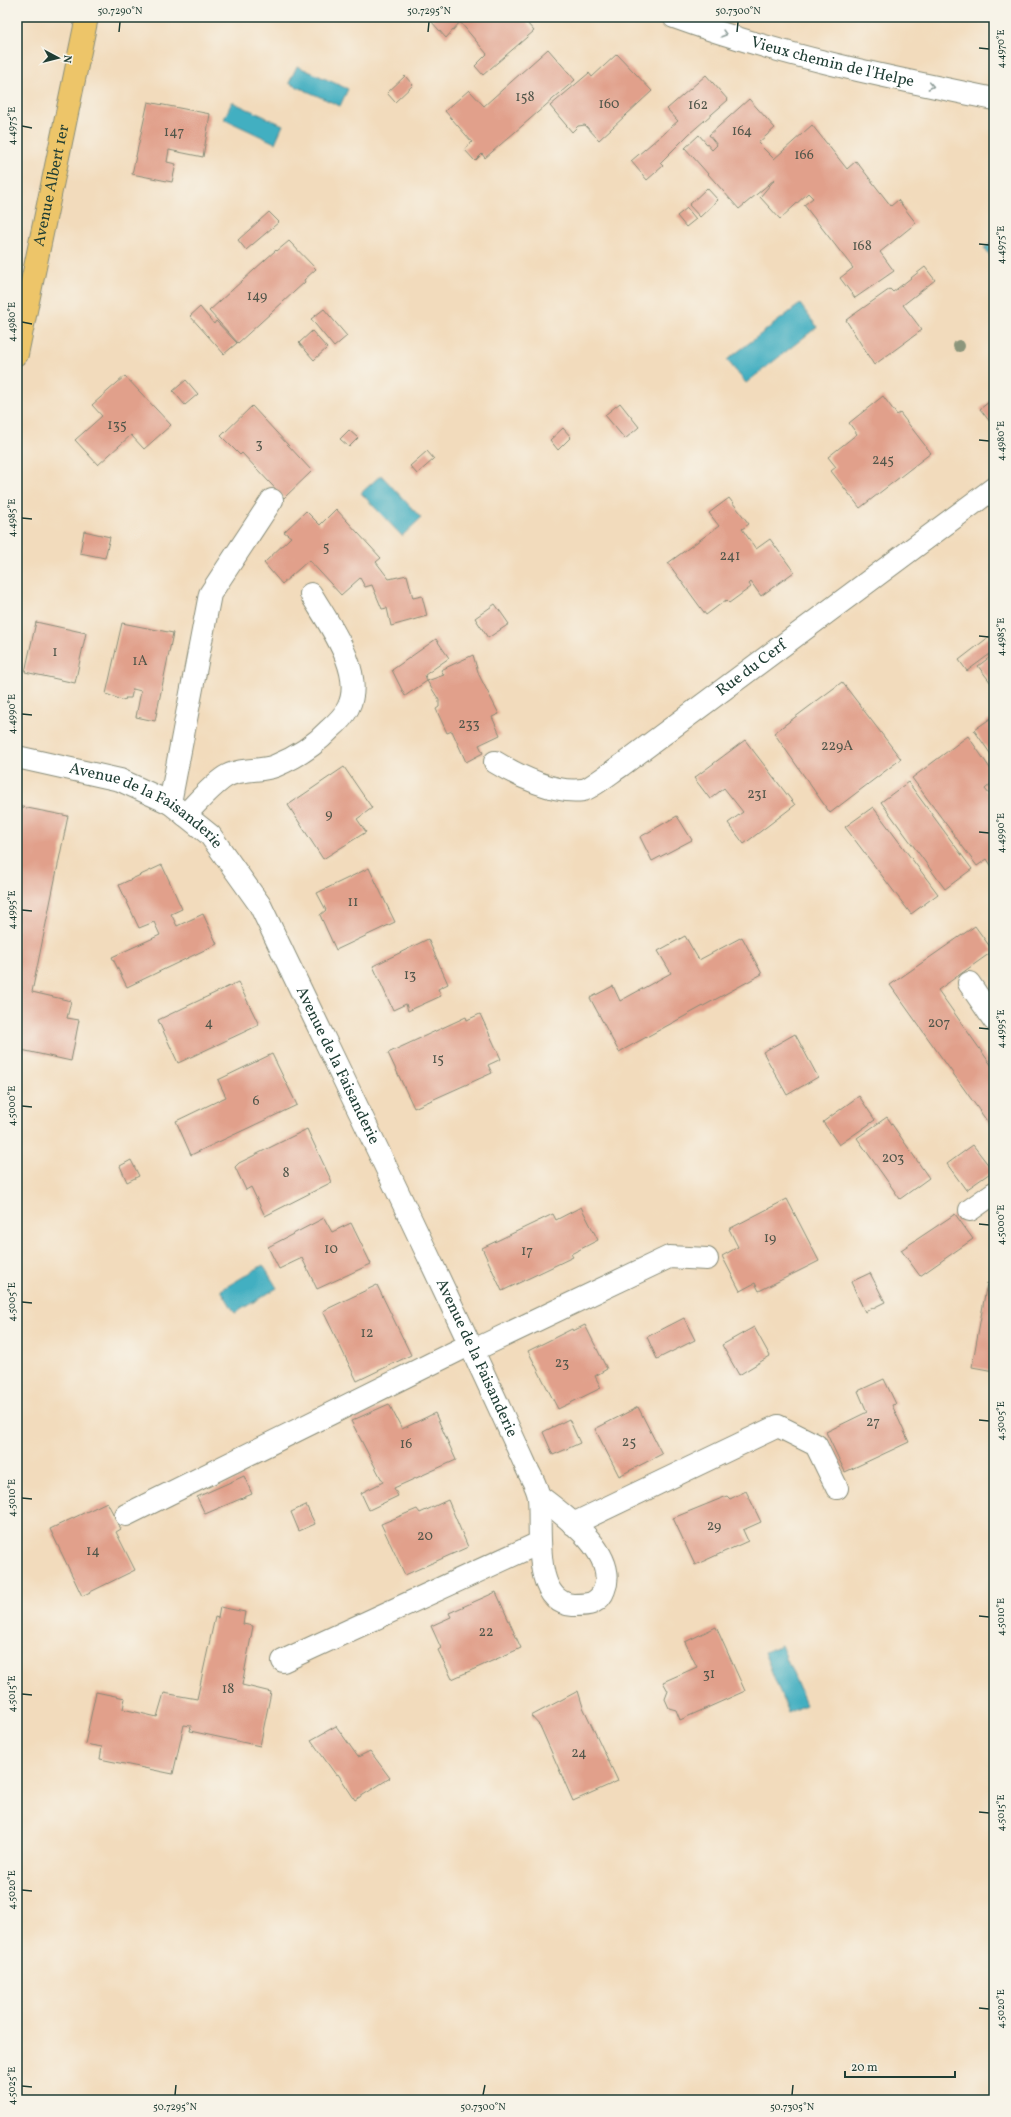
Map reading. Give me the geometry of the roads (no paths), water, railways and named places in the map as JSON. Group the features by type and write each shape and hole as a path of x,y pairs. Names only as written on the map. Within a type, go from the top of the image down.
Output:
{"main road":[{"name":"Avenue Albert 1er","path":"17,354 87,17"}],"street":[{"name":"Vieux chemin de l'Helpe","path":"674,17 712,31 858,72 994,99"},
{"name":"Rue du Cerf","path":"495,762 532,782 565,789 584,790 622,765 994,488"},
{"path":"178,809 210,594 272,500"},
{"path":"178,809 226,776 273,767 293,758 314,745 337,723 348,708 352,694 352,677 348,660 311,594"},
{"name":"Avenue de la Faisanderie","path":"17,757 120,780 178,809 210,835 260,905 472,1347 539,1496 539,1543 546,1586 553,1596 562,1603 575,1605 591,1603 601,1596 608,1582 606,1566 597,1548 562,1513 539,1496"},
{"path":"969,983 994,1020"},
{"path":"970,1210 994,1193"},
{"path":"126,1515 472,1347 669,1257 707,1259"},
{"path":"573,1524 778,1426 816,1445 837,1488"},
{"path":"283,1662 539,1543"}],"water":[{"path":"297,66 348,89 340,106 289,83"},
{"path":"232,102 283,125 275,143 224,119"},
{"path":"994,241 994,261 984,248"},
{"path":"800,304 817,327 746,383 727,360"},
{"path":"381,475 421,518 402,536 361,493"},
{"path":"263,1265 277,1288 235,1313 221,1290"},
{"path":"781,1645 806,1705 788,1713 764,1652"}]}
